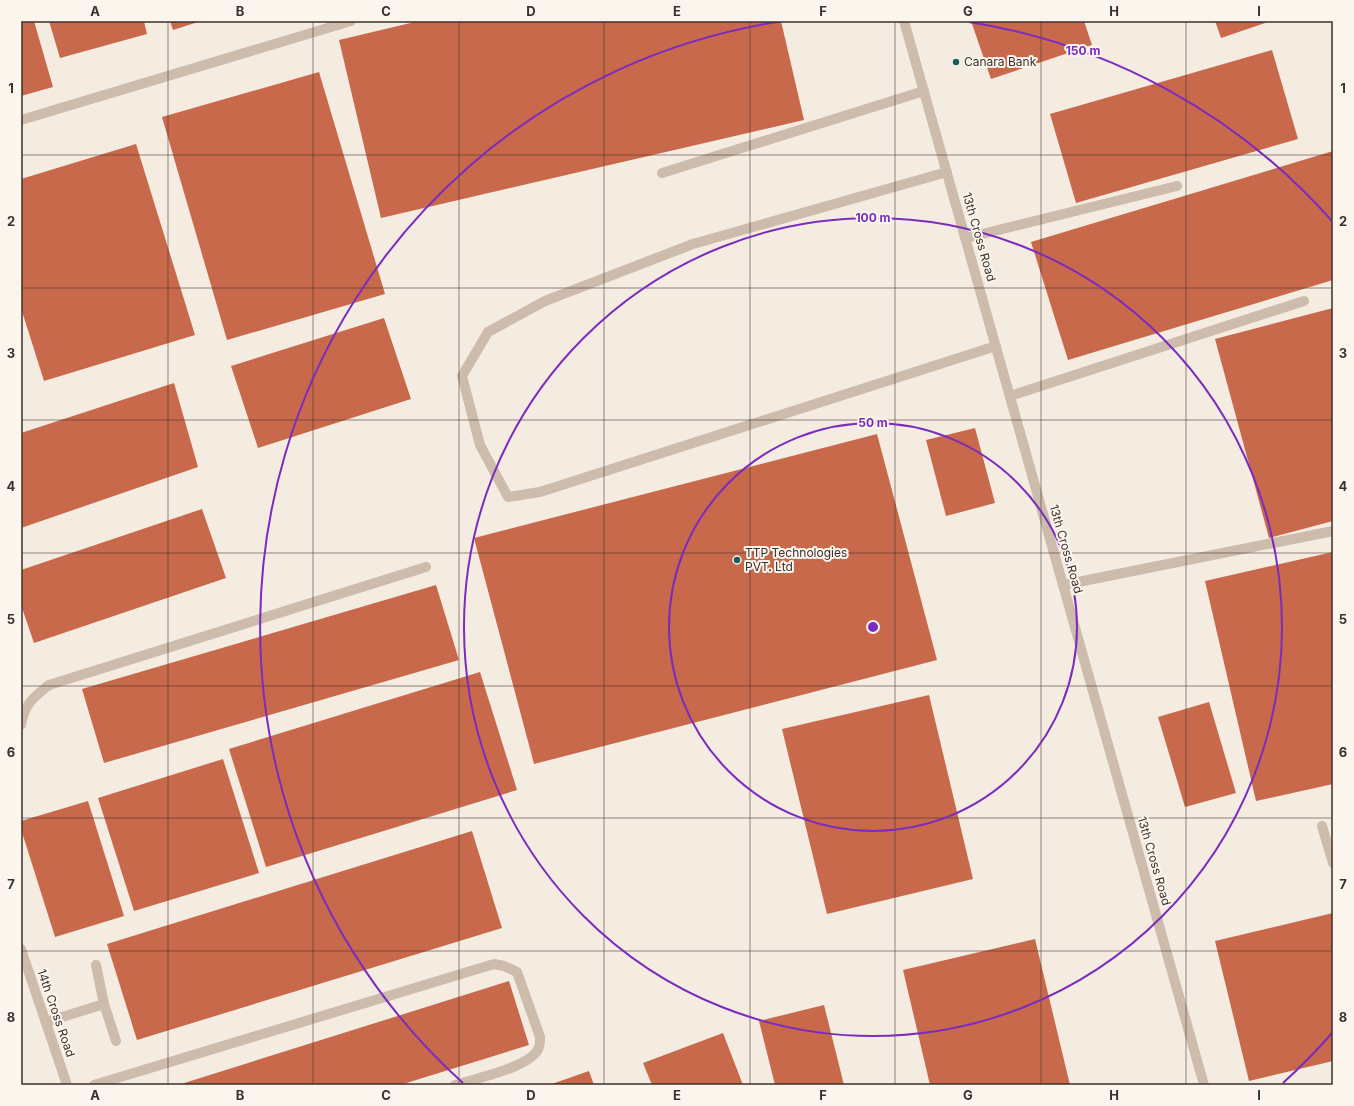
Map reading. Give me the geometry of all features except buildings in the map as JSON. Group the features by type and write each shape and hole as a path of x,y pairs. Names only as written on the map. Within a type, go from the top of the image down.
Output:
{"street":[{"path":"21,120 351,21"},
{"name":"13th Cross Road","path":"904,21 1204,1085"},
{"path":"662,173 924,91"},
{"path":"947,172 693,244 545,301 488,332 462,376 480,445 508,497 540,492 996,346"},
{"path":"966,238 1177,186"},
{"path":"1010,396 1304,301"},
{"path":"1063,585 1333,531"},
{"path":"21,725 23,714 31,700 49,685 426,566"},
{"path":"1322,826 1333,863"},
{"name":"14th Cross Road","path":"21,949 67,1085"},
{"path":"94,1085 494,964 504,966 517,972 540,1037 539,1047 533,1056 513,1067 455,1085"},
{"path":"96,965 104,1004 116,1040"},
{"path":"46,1022 104,1004"}],"place":[{"name":"Canara Bank","path":"956,62"},
{"name":"TTP Technologies PVT. Ltd","path":"737,560"}]}
